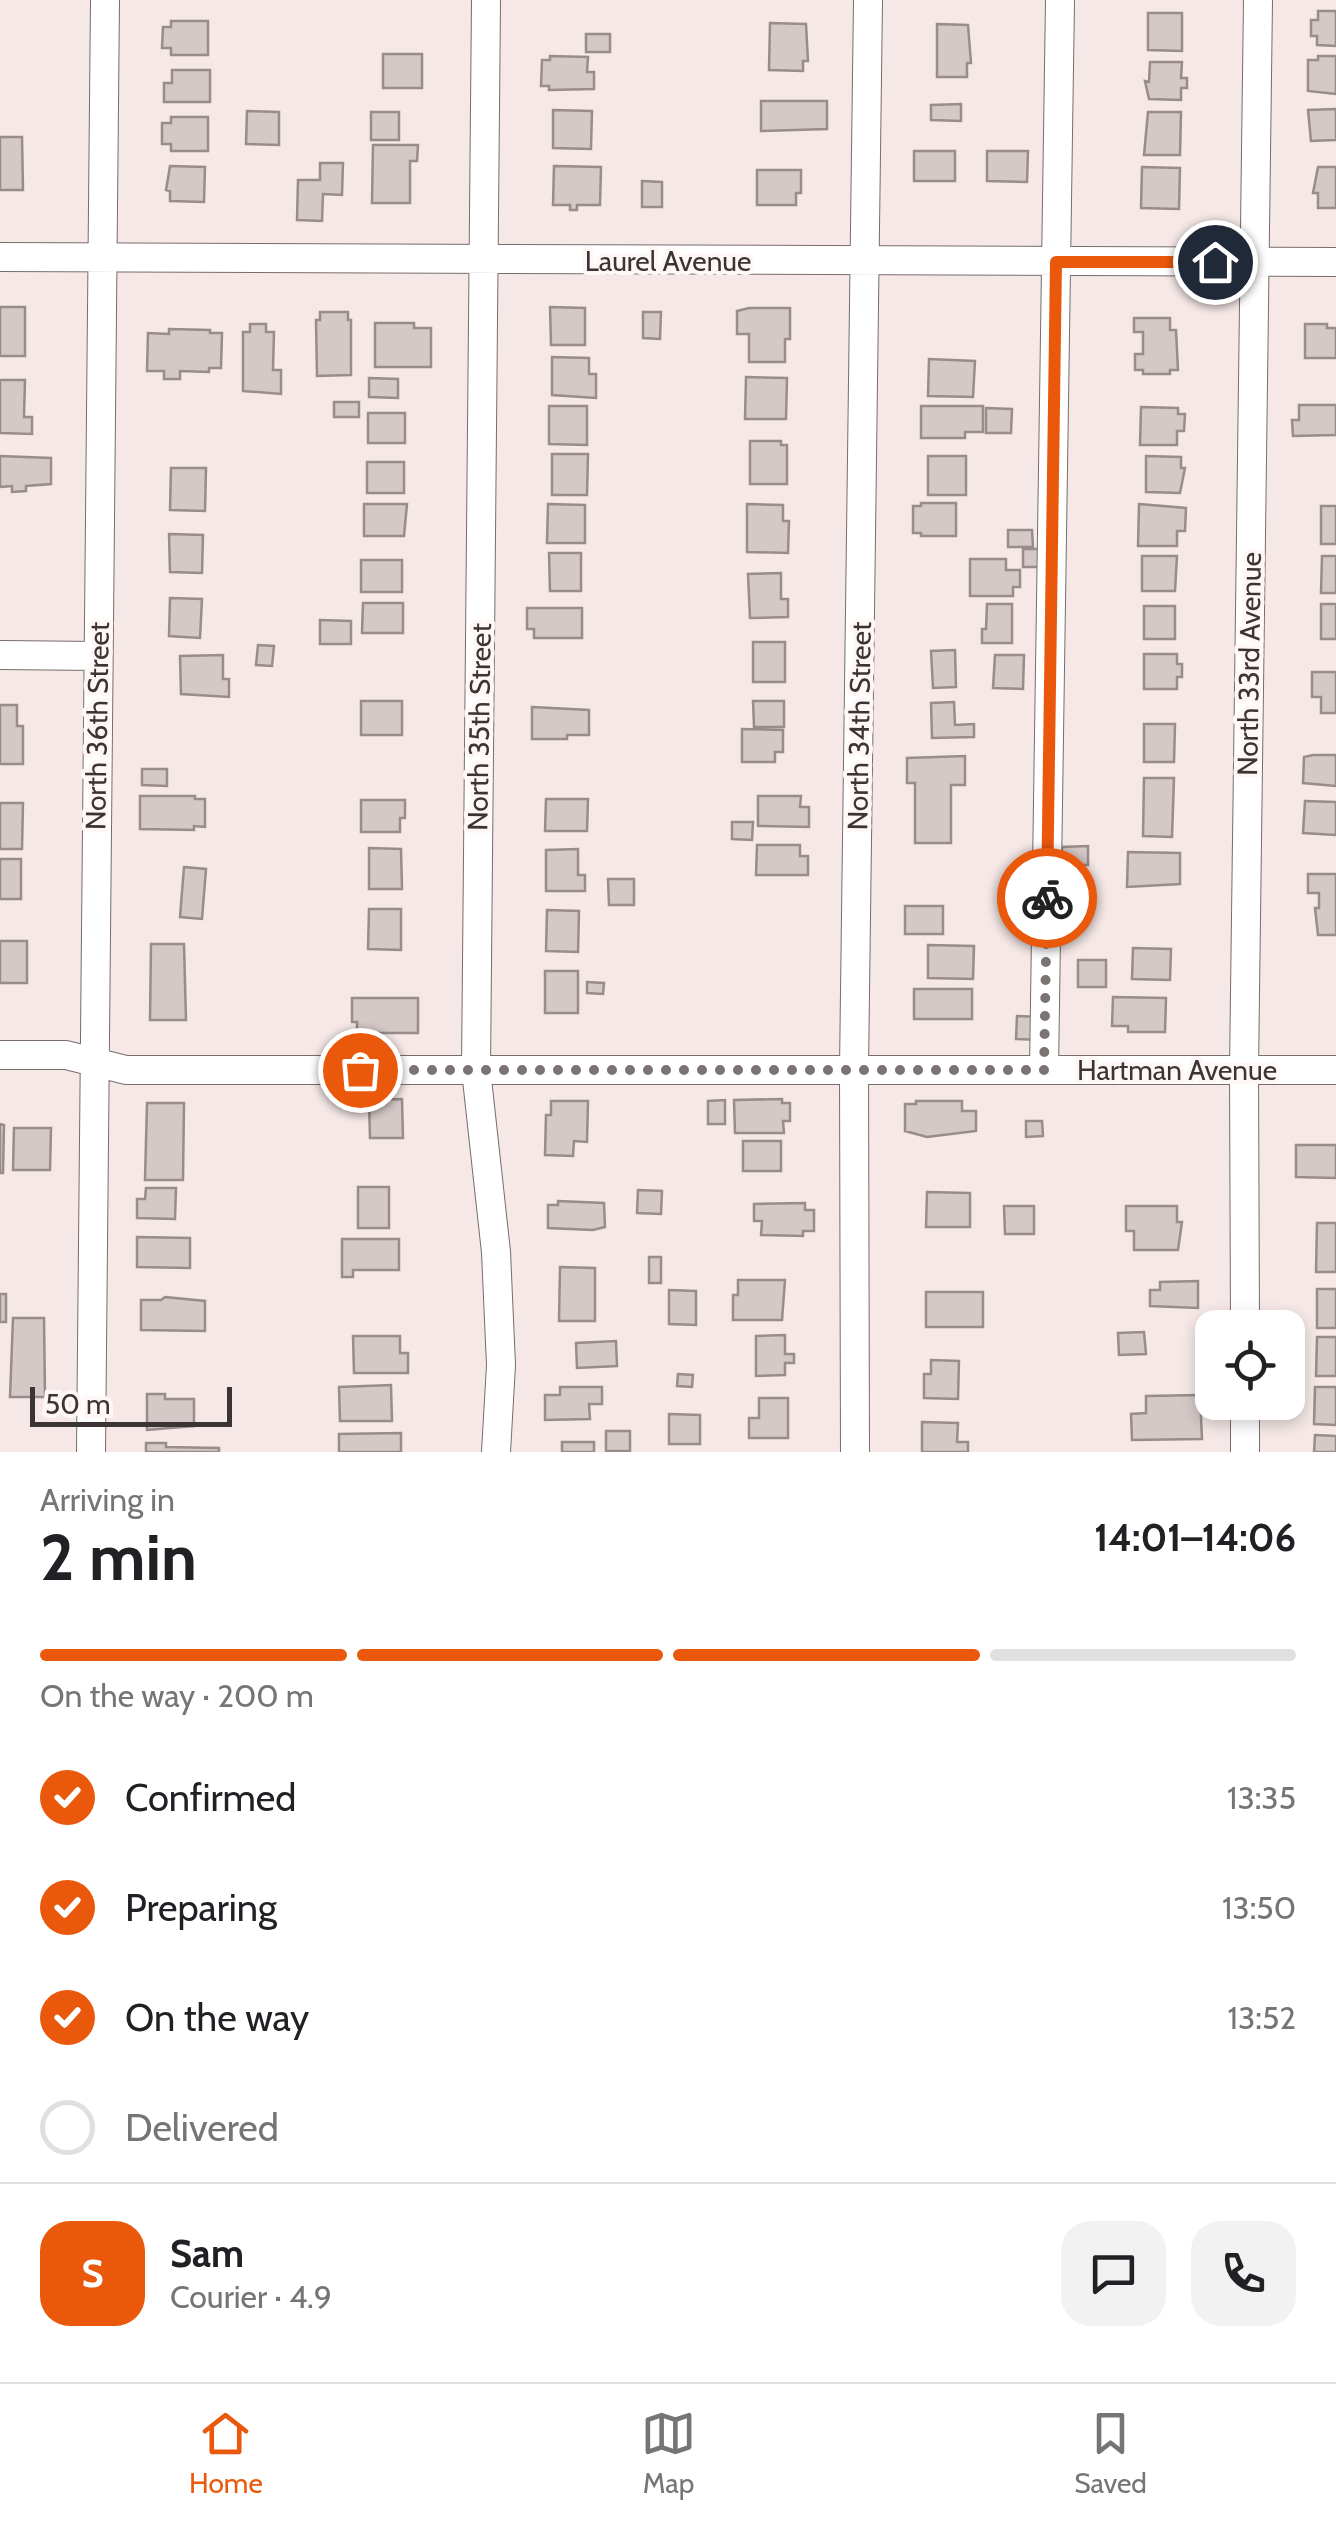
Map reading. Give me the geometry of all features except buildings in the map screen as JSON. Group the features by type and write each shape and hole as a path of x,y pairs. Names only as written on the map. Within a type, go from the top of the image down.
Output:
{"street":[{"name":"North 36th Street","path":"91,1452 105,0"},
{"name":"North 35th Street","path":"486,0 476,1070 496,1252 501,1365 496,1452"},
{"name":"North 34th Street","path":"856,1452 854,1069 868,0"},
{"path":"1044,1070 1060,0"},
{"name":"North 33rd Avenue","path":"1245,1310 1244,1070 1258,0"},
{"name":"Laurel Avenue","path":"0,256 1336,262"},
{"path":"0,654 98,656"},
{"name":"Hartman Avenue","path":"0,1054 66,1055 126,1070 1336,1070"},
{"path":"1245,1420 1245,1452"}],"way so far":[{"path":"360,1070 1044,1070 1047,898"}],"route":[{"path":"1047,898 1056,262 1215,262"}]}
